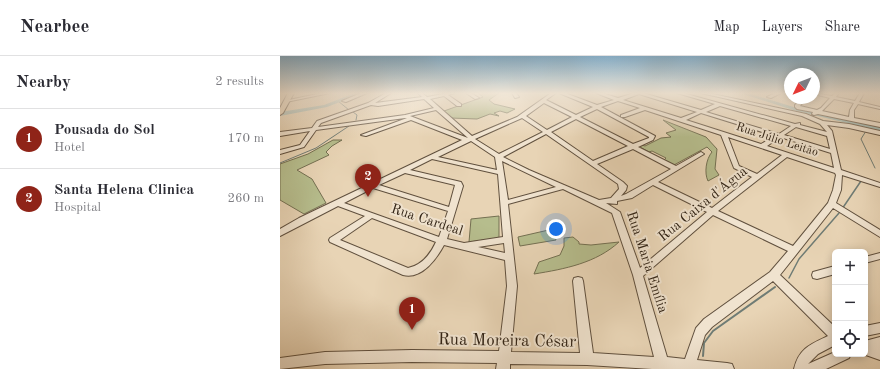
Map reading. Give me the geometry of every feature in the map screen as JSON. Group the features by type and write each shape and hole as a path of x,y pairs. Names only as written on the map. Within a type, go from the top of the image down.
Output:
{"street":[{"path":"280,152 302,146 319,122 360,108"},
{"path":"378,108 376,119 364,133 408,117 436,109 469,139"},
{"path":"280,233 338,203 406,171 431,157 523,116 535,108"},
{"path":"557,108 675,168"},
{"path":"504,363 512,286 498,156 595,108"},
{"path":"594,164 651,139 652,136 597,108"},
{"path":"623,116 645,108"},
{"name":"Rua Júlio Leitão","path":"645,108 880,185"},
{"path":"686,108 834,152"},
{"path":"681,120 711,108"},
{"path":"732,108 830,135"},
{"path":"780,108 880,125"},
{"path":"690,364 700,332 708,323 774,275 832,204 837,190 839,171 830,135 827,128 813,114 799,108"},
{"path":"761,147 825,108"},
{"path":"850,119 854,108"},
{"path":"523,116 621,183 623,186 622,190 613,200"},
{"path":"280,134 376,119 408,117 469,139"},
{"path":"823,124 849,126 880,133"},
{"path":"724,135 736,167 757,177"},
{"name":"Rua Maria Emília","path":"469,139 498,156 563,187 599,202 616,212 638,275 662,363"},
{"path":"599,202 629,196 701,154"},
{"name":"Rua Caixa d'Água","path":"638,275 713,212 786,155"},
{"path":"431,157 501,173"},
{"path":"370,216 333,240 407,272 418,270 428,264 442,241 459,185 406,171"},
{"path":"652,182 793,250"},
{"path":"374,186 452,210"},
{"path":"504,203 563,187"},
{"path":"613,200 616,212"},
{"name":"Rua Cardeal","path":"338,203 370,216 442,241 510,258"},
{"path":"832,204 880,234"},
{"path":"462,246 508,240"},
{"path":"868,259 880,256"},
{"path":"816,275 832,271"},
{"path":"774,275 832,332"},
{"path":"578,281 587,359"},
{"path":"868,330 880,328"},
{"path":"801,369 806,354 832,341"},
{"path":"868,347 880,343"},
{"path":"868,349 880,354"},
{"name":"Rua Moreira César","path":"280,364 333,358 412,356 504,363 587,359 631,365 662,363 690,364 727,369"},
{"path":"810,369 838,357"}],"green space":[{"path":"453,108 509,108 515,109 507,113 500,111 494,113 499,116 490,114 477,119 451,118 444,111"},
{"path":"663,120 706,137 717,149 715,169 719,175 708,181 706,166 708,158 712,152 707,147 674,165 664,160 666,158 638,146 645,146 661,138 671,137 666,133 676,130"},
{"path":"333,140 342,140 326,152 329,155 297,170 312,179 326,203 304,214 280,200 280,164 308,154"},
{"path":"499,216 499,238 469,242 471,219"},
{"path":"553,229 556,240 520,246 518,237"},
{"path":"573,237 579,242 579,244 591,245 619,242 600,255 580,264 534,274 539,262 560,255 564,246 564,238"}],"waterway":[{"path":"280,114 316,108"},
{"path":"790,108 880,129"},
{"path":"353,112 357,115 356,120"},
{"path":"280,163 316,148 349,126"},
{"path":"866,131 861,139 875,168"},
{"path":"842,209 861,181"},
{"path":"789,278 799,259 839,213"},
{"path":"703,356 704,343 713,331 775,287"}],"place":[{"name":"Santa Helena Clinica","path":"368,197"},
{"name":"Pousada do Sol","path":"412,330"}]}
